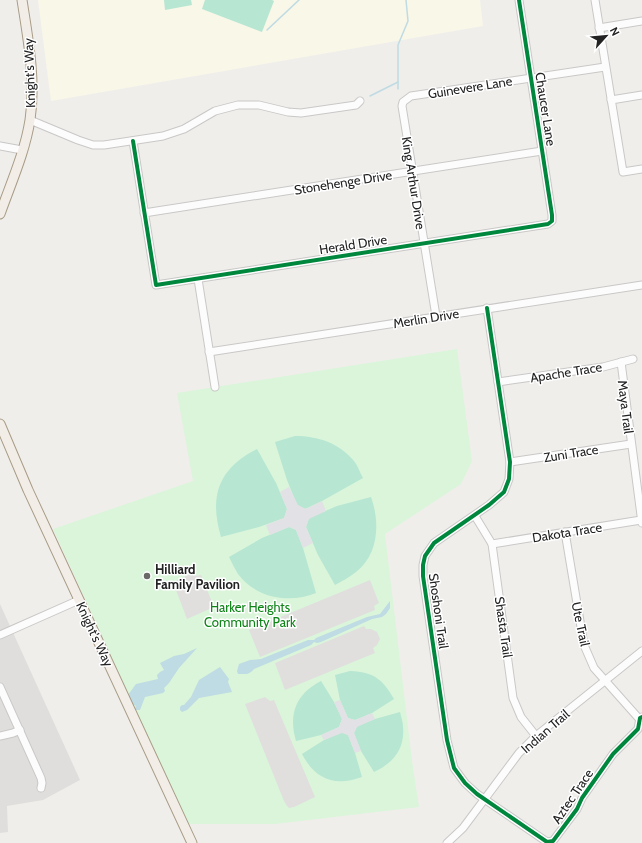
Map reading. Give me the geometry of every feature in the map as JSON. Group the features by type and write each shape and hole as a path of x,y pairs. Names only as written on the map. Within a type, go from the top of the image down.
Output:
{"main road":[{"name":"Knight's Way","path":"0,214 22,150 30,120 30,61 22,0"},
{"name":"Knight's Way","path":"0,424 79,600 192,843"}],"street":[{"name":"Chaucer Lane","path":"518,0 552,221"},
{"path":"595,0 623,172 642,169"},
{"path":"599,28 642,21"},
{"name":"Guinevere Lane","path":"406,98 411,96 605,67"},
{"path":"611,100 642,95"},
{"name":"King Arthur Drive","path":"406,98 402,106 436,316"},
{"path":"30,120 78,140 93,145 104,145 174,133 215,111 238,105 259,105 288,112 301,113 356,105 360,101"},
{"path":"133,141 144,213"},
{"path":"0,146 22,150"},
{"name":"Stonehenge Drive","path":"144,213 542,151"},
{"name":"Herald Drive","path":"144,213 156,285 548,224 552,221"},
{"path":"198,279 215,387"},
{"name":"Merlin Drive","path":"209,352 642,285"},
{"name":"Shoshoni Trail","path":"485,798 471,789 459,777 450,758 423,576 423,565 428,550 434,544 475,516 504,492 509,479 510,462 488,308"},
{"name":"Apache Trace","path":"498,382 603,367 633,359"},
{"name":"Maya Trail","path":"621,362 642,522"},
{"name":"Zuni Trace","path":"510,462 631,444"},
{"name":"Shasta Trail","path":"475,516 492,544 513,698 521,718 536,736"},
{"name":"Dakota Trace","path":"492,544 565,532 642,522"},
{"name":"Ute Trail","path":"565,532 584,646 594,668 641,719"},
{"path":"0,634 79,600"},
{"name":"Indian Trail","path":"447,843 463,828 519,753 536,736 606,681 642,650"},
{"path":"0,687 41,778 41,788"},
{"name":"Aztec Trace","path":"485,798 547,842 553,841 577,809 582,798 613,754 638,729 641,719"},
{"path":"0,736 20,730"}],"shaded area":[{"path":"38,0 480,0 483,26 51,101"},
{"path":"289,487 298,505 306,509 322,501 326,511 309,519 306,527 313,543 303,548 296,530 289,527 270,535 266,525 284,518 287,509 280,492"},
{"path":"195,572 196,576 201,575 214,607 187,619 173,582"},
{"path":"370,580 379,603 374,606 375,610 260,657 249,630"},
{"path":"0,604 80,780 43,800 7,806 8,832 0,833"},
{"path":"364,626 366,629 371,629 377,632 380,639 377,645 373,648 375,653 285,690 275,663"},
{"path":"265,697 270,701 274,700 315,797 294,807 289,808 284,801 245,704"},
{"path":"340,700 348,718 355,720 372,713 375,719 357,727 354,733 361,751 355,753 348,735 342,733 324,740 321,735 339,727 342,719 334,702"}],"green space":[{"path":"164,0 191,0 192,5 165,10"},
{"path":"205,0 274,1 262,32 202,9"},
{"name":"Harker Heights Community Park","path":"457,349 472,461 461,484 385,534 412,761 419,807 275,824 188,824 53,529 193,481 177,393"},
{"path":"295,436 312,437 335,445 354,461 363,478 305,509 297,505 275,442"},
{"path":"257,449 276,483 287,509 284,518 259,527 221,537 216,509 220,485 225,475 233,465"},
{"path":"371,497 376,517 376,537 373,547 364,565 354,574 335,585 318,555 306,527 309,518 337,506"},
{"path":"289,527 296,530 303,548 316,593 295,598 274,597 254,589 245,582 238,574 229,557 262,538"},
{"path":"350,671 365,673 376,678 385,686 394,699 372,713 355,720 348,718 340,700 335,675"},
{"path":"321,681 334,702 342,719 339,727 321,735 296,741 293,722 296,706 305,692"},
{"path":"400,712 403,723 403,735 400,749 392,760 374,772 361,751 354,733 357,726"},
{"path":"342,732 348,735 362,777 343,781 326,779 313,770 302,754 324,740"}],"water":[{"path":"390,601 390,608 382,617 372,619 321,642 314,642 311,645 254,669 249,673 238,674 237,671 239,664 250,660 261,659 308,640 314,640 367,617 380,614"},
{"path":"197,648 179,668 164,688 165,691 163,693 145,697 140,710 134,710 136,706 132,704 128,695 136,684 158,679 157,675 164,670 160,663 174,656 184,654"},
{"path":"220,667 229,679 228,682 232,692 199,698 187,710 182,712 180,707 184,705 191,697 199,680"}],"waterway":[{"path":"267,30 299,0"},
{"path":"398,89 398,45 408,21 406,0"},
{"path":"370,96 398,82"}],"cycle path":[{"path":"133,141 156,285 548,224 552,221 552,215 519,0"},
{"path":"487,308 510,462 509,479 504,492 489,505 434,543 425,556 423,565 423,576 447,740 454,768 465,783 477,794 547,842 553,841 577,809 582,798 613,754 638,729 640,718 642,717"}],"place":[{"name":"Hilliard Family Pavilion","path":"147,576"}]}
